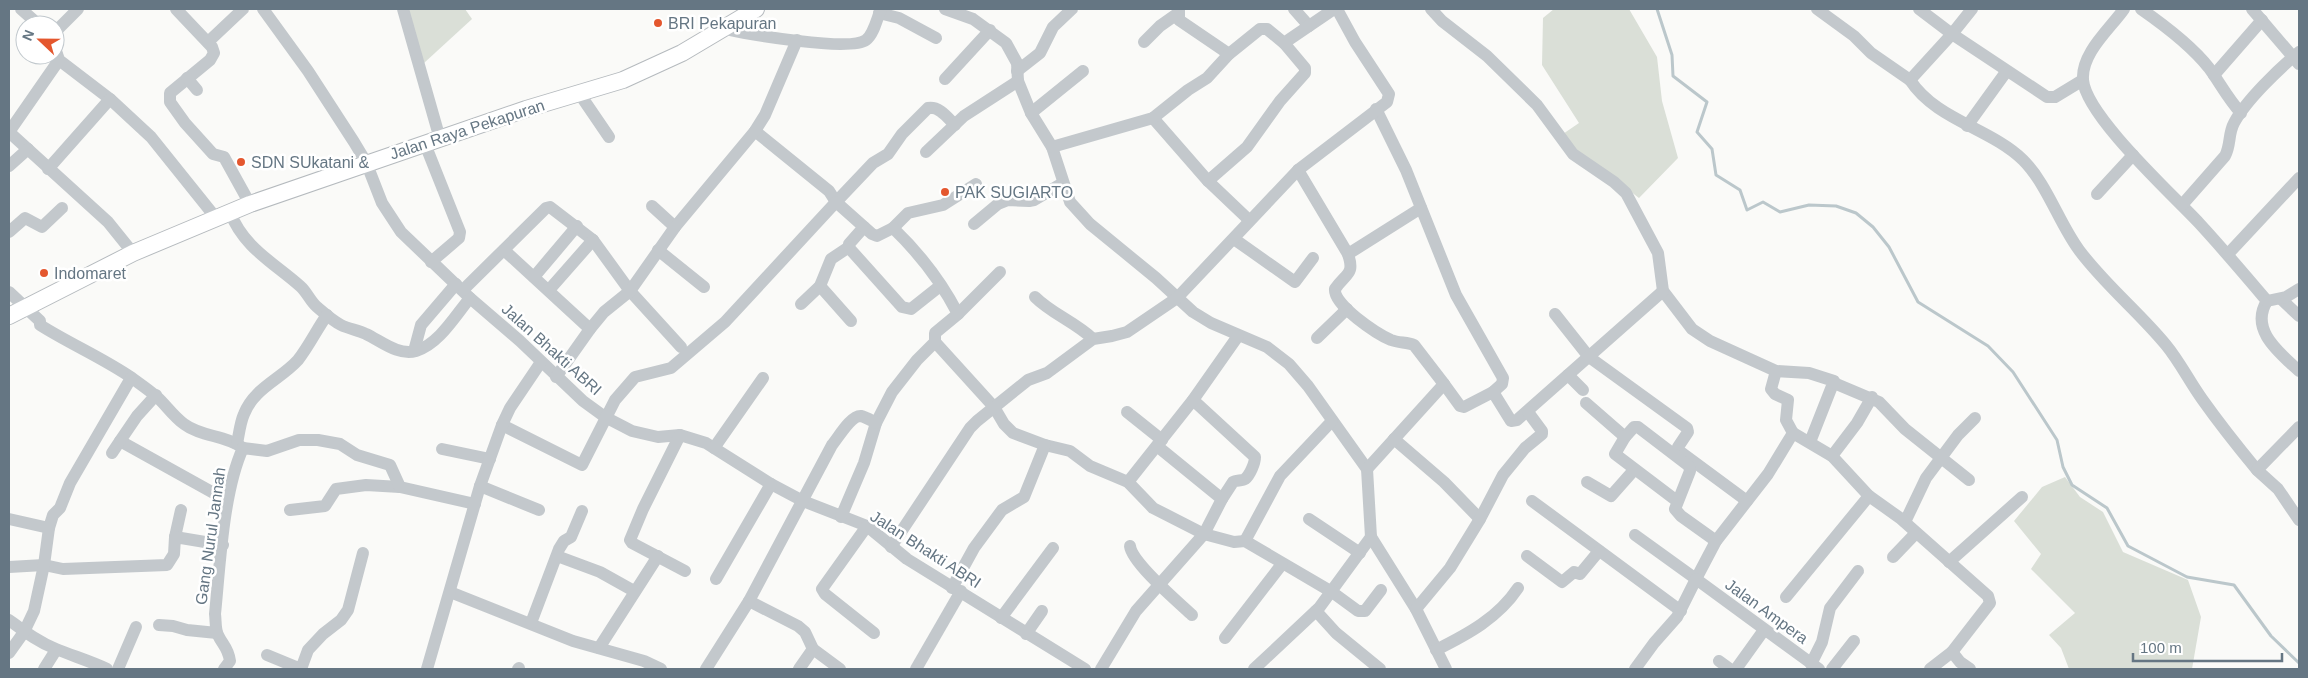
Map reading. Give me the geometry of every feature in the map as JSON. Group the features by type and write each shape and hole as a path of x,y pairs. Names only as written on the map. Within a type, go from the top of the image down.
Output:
{"main road":[{"name":"Jalan Raya Pekapuran","path":"9,316 134,253 250,204 366,162 623,80 648,70 725,29 737,14 756,9"}],"street":[{"path":"65,22 78,9"},
{"path":"176,9 214,49 210,60 170,93 170,102 185,123 213,154 224,157 250,204"},
{"path":"208,42 243,9"},
{"name":"Jalan Bhakti ABRI","path":"263,9 313,78 366,162 376,189 391,219 431,262 577,396 605,417 641,434 658,438 680,435 693,438 714,448 771,484 803,501 866,526 891,547 1079,668"},
{"path":"402,9 433,141 460,232 459,238 431,262"},
{"path":"950,9 965,14 1006,43 1016,63 1018,76 1031,113 1052,147 1070,202 1090,224 1156,278 1177,298 1211,323 1266,347 1289,364 1308,386 1367,469 1371,537 1416,609 1446,669"},
{"path":"926,152 964,116 1018,76 1040,54 1053,27 1072,9"},
{"path":"1294,9 1309,26"},
{"path":"891,547 970,428 1028,380 1047,373 1092,338 1127,332 1177,298 1298,170 1386,102 1389,94 1336,9 1284,43"},
{"path":"1431,9 1442,22 1487,56 1530,98 1574,154 1614,182 1626,193 1658,253 1663,291 1692,329 1710,341 1776,371 1809,374 1832,380 1834,383 1872,398 1884,406 1905,429 1969,480"},
{"path":"1817,9 1854,36 1871,53 1910,80 1916,90 1926,98 1967,126 2006,147 2024,162 2078,249 2097,272 2166,344 2201,397 2257,470 2278,489 2299,520"},
{"path":"1919,9 2006,72 2043,96 2051,98 2083,80"},
{"path":"1910,80 1972,9"},
{"path":"2124,9 2090,54 2083,80 2086,91 2118,139 2228,254 2267,301"},
{"path":"2140,9 2196,54 2214,75 2227,98 2241,113"},
{"path":"2182,205 2225,156 2229,149 2229,134 2241,113 2297,58 2252,9"},
{"path":"725,29 742,33 836,45 859,44 867,40 880,11 899,18 936,38"},
{"path":"1144,42 1178,11"},
{"path":"1178,11 1179,20 1229,54"},
{"path":"2214,75 2262,20"},
{"path":"1052,147 1153,118 1188,90 1207,78 1229,54 1264,28 1284,43 1305,68 1305,73 1280,101 1247,147 1208,181"},
{"path":"945,79 990,30"},
{"path":"556,377 590,329 604,312 630,291 675,227 755,131 765,115 797,40"},
{"path":"65,61 151,137 223,215 235,225 245,240 273,266 302,288 315,306 341,325 366,334 388,347 414,352 433,341 463,291"},
{"path":"50,65 9,132 108,222 134,253"},
{"path":"1031,113 1083,71"},
{"path":"1967,126 2006,72"},
{"path":"187,78 196,90"},
{"path":"579,93 609,137"},
{"path":"48,169 110,99"},
{"path":"502,425 582,465 615,400 635,377 671,368 725,322 872,163 888,154 902,134 928,108 933,107 940,110 955,125"},
{"path":"1298,170 1348,254 1352,269 1334,292 1347,309 1390,340 1414,345 1460,406 1464,407 1493,392 1502,384 1503,378 1456,295 1421,208 1376,108"},
{"path":"1153,118 1208,181 1249,220"},
{"path":"755,131 829,191 836,202 877,236 892,228 908,213 943,205 976,184"},
{"path":"9,166 28,149"},
{"path":"2097,194 2133,156"},
{"path":"2228,254 2299,178"},
{"path":"974,224 998,204 1008,200 1029,201 1063,183"},
{"path":"652,206 675,227"},
{"path":"9,232 25,218 42,227 62,208"},
{"path":"414,352 421,325 463,291 546,208 554,208 593,240 630,291 681,347"},
{"path":"1348,254 1421,208"},
{"path":"534,277 576,226"},
{"path":"802,304 820,286 831,259 849,246 864,227"},
{"path":"892,228 906,241 940,286 958,314"},
{"path":"1234,239 1295,282 1313,258"},
{"path":"549,290 593,240"},
{"path":"849,246 902,307 911,309 940,286"},
{"path":"504,250 590,329"},
{"path":"658,250 704,287"},
{"path":"1000,272 958,314 935,333 935,342 994,407 1004,424 1013,433 1045,445 1070,451 1090,466 1128,482 1153,508 1204,534 1234,542 1245,542 1332,592 1361,612 1365,611 1381,590"},
{"path":"820,286 851,320"},
{"path":"2299,289 2282,299 2267,301 2263,307 2262,318 2268,340 2299,371"},
{"path":"1493,392 1511,421 1517,420 1663,291"},
{"path":"9,292 27,307 40,321 40,325 63,340 101,358 156,395 184,424 209,436 240,446 267,451 299,440 318,440 340,444 357,455 390,465 400,487"},
{"path":"1035,297 1044,305 1082,328 1092,338"},
{"path":"2282,299 2299,316"},
{"path":"1317,338 1347,309"},
{"name":"Gang Nurul Jannah","path":"224,669 230,661 229,654 217,633 216,614 223,545 244,414 259,392 284,374 299,359 327,314"},
{"path":"1555,314 1589,357 1684,425 1688,432 1678,450 1747,502"},
{"path":"1128,482 1193,400 1238,336"},
{"path":"841,517 864,462 876,423 892,392 917,360 935,342"},
{"path":"427,669 480,486 502,425 510,408 541,362"},
{"path":"1776,371 1771,389 1775,394 1788,400 1786,420 1793,433 1832,456 1869,496 1905,522 1988,596 1990,603 1952,652 1930,669"},
{"path":"1568,375 1583,390"},
{"path":"9,653 24,632 34,611 44,565 49,528 54,515 60,508 70,483 131,378"},
{"path":"714,448 763,378"},
{"path":"1810,442 1834,383"},
{"path":"1367,469 1444,384"},
{"path":"112,453 137,416 156,395"},
{"path":"1832,456 1857,423 1872,398"},
{"path":"1101,669 1136,611 1204,534 1233,482 1244,480 1254,465 1255,456 1193,400"},
{"path":"1586,403 1625,437"},
{"path":"1127,412 1222,499"},
{"path":"1416,609 1450,568 1504,475 1525,448 1542,434 1542,431 1528,412"},
{"path":"706,669 749,601 832,445 845,427 857,417 861,416 876,423"},
{"path":"1905,522 1922,485 1958,435 1975,418"},
{"path":"1245,542 1280,476 1332,421"},
{"path":"1677,501 1614,454 1634,426 1638,427 1689,466 1690,471 1675,509 1716,541"},
{"path":"2257,470 2299,427"},
{"path":"1635,669 1681,611 1716,541 1768,474 1793,433"},
{"path":"680,435 643,509 630,540 632,543 685,571"},
{"path":"1394,439 1444,482 1480,519"},
{"path":"120,441 219,496"},
{"path":"916,669 956,590 974,548 1002,510 1024,497 1045,445"},
{"path":"442,449 490,459"},
{"path":"1587,482 1611,496 1634,470"},
{"path":"716,579 771,484"},
{"path":"290,510 325,506 336,489 366,485 400,487 475,504"},
{"path":"480,486 539,510"},
{"path":"1786,597 1869,496"},
{"path":"1949,562 2022,497"},
{"path":"1532,501 1681,611"},
{"path":"9,567 44,565 63,568 167,565 174,554 180,510"},
{"path":"531,623 557,556 564,541 571,537 582,511"},
{"path":"10,519 49,528"},
{"path":"1309,519 1360,553"},
{"path":"866,526 822,588 825,594 874,633"},
{"path":"1893,557 1916,533"},
{"name":"Jalan Ampera","path":"1635,535 1815,666"},
{"path":"175,537 223,545"},
{"path":"1254,669 1316,611 1332,592 1371,537"},
{"path":"1130,546 1133,554 1158,584 1192,616"},
{"path":"1001,618 1054,548"},
{"path":"1527,556 1562,582 1574,572 1580,574 1600,551"},
{"path":"267,655 302,669 308,650 323,634 341,620 348,610 364,553"},
{"path":"557,556 600,572 634,592"},
{"path":"599,648 658,556"},
{"path":"1226,638 1282,564"},
{"path":"1815,666 1830,608 1858,571"},
{"path":"1436,650 1465,635 1492,617 1510,600 1518,588"},
{"path":"450,592 573,641 599,648 642,665 661,669"},
{"path":"749,601 798,626 804,632 813,650 840,669"},
{"path":"1026,634 1042,611"},
{"path":"1316,611 1336,634 1380,669"},
{"path":"9,620 24,632 56,650 88,660 107,669"},
{"path":"159,625 217,633"},
{"path":"118,669 136,627"},
{"path":"1736,669 1764,630"},
{"path":"1832,669 1854,641"},
{"path":"44,669 56,650"},
{"path":"799,669 813,650"},
{"path":"1952,652 1970,669"},
{"path":"1719,661 1730,669"}],"shaded area":[{"path":"406,9 465,9 472,19 424,63"},
{"path":"1554,9 1629,9 1657,57 1662,101 1678,158 1639,198 1604,171 1583,160 1560,136 1579,123 1542,65 1543,18"},
{"path":"2065,477 2080,497 2103,512 2123,552 2188,580 2201,617 2192,669 2069,669 2061,648 2049,635 2075,613 2031,569 2041,554 2014,521 2042,487"}],"waterway":[{"path":"1657,9 1672,55 1673,76 1707,102 1697,132 1712,149 1716,175 1740,190 1747,210 1763,202 1780,212 1809,205 1836,206 1856,213 1873,227 1889,247 1918,302 1988,346 2013,372 2057,440 2063,467 2072,485 2107,508 2128,546 2187,577 2234,585 2271,636 2299,663"}],"place":[{"name":"BRI Pekapuran","path":"658,23"},
{"name":"SDN SUkatani &","path":"241,162"},
{"name":"PAK SUGIARTO","path":"945,192"},
{"name":"Indomaret","path":"44,273"}]}
